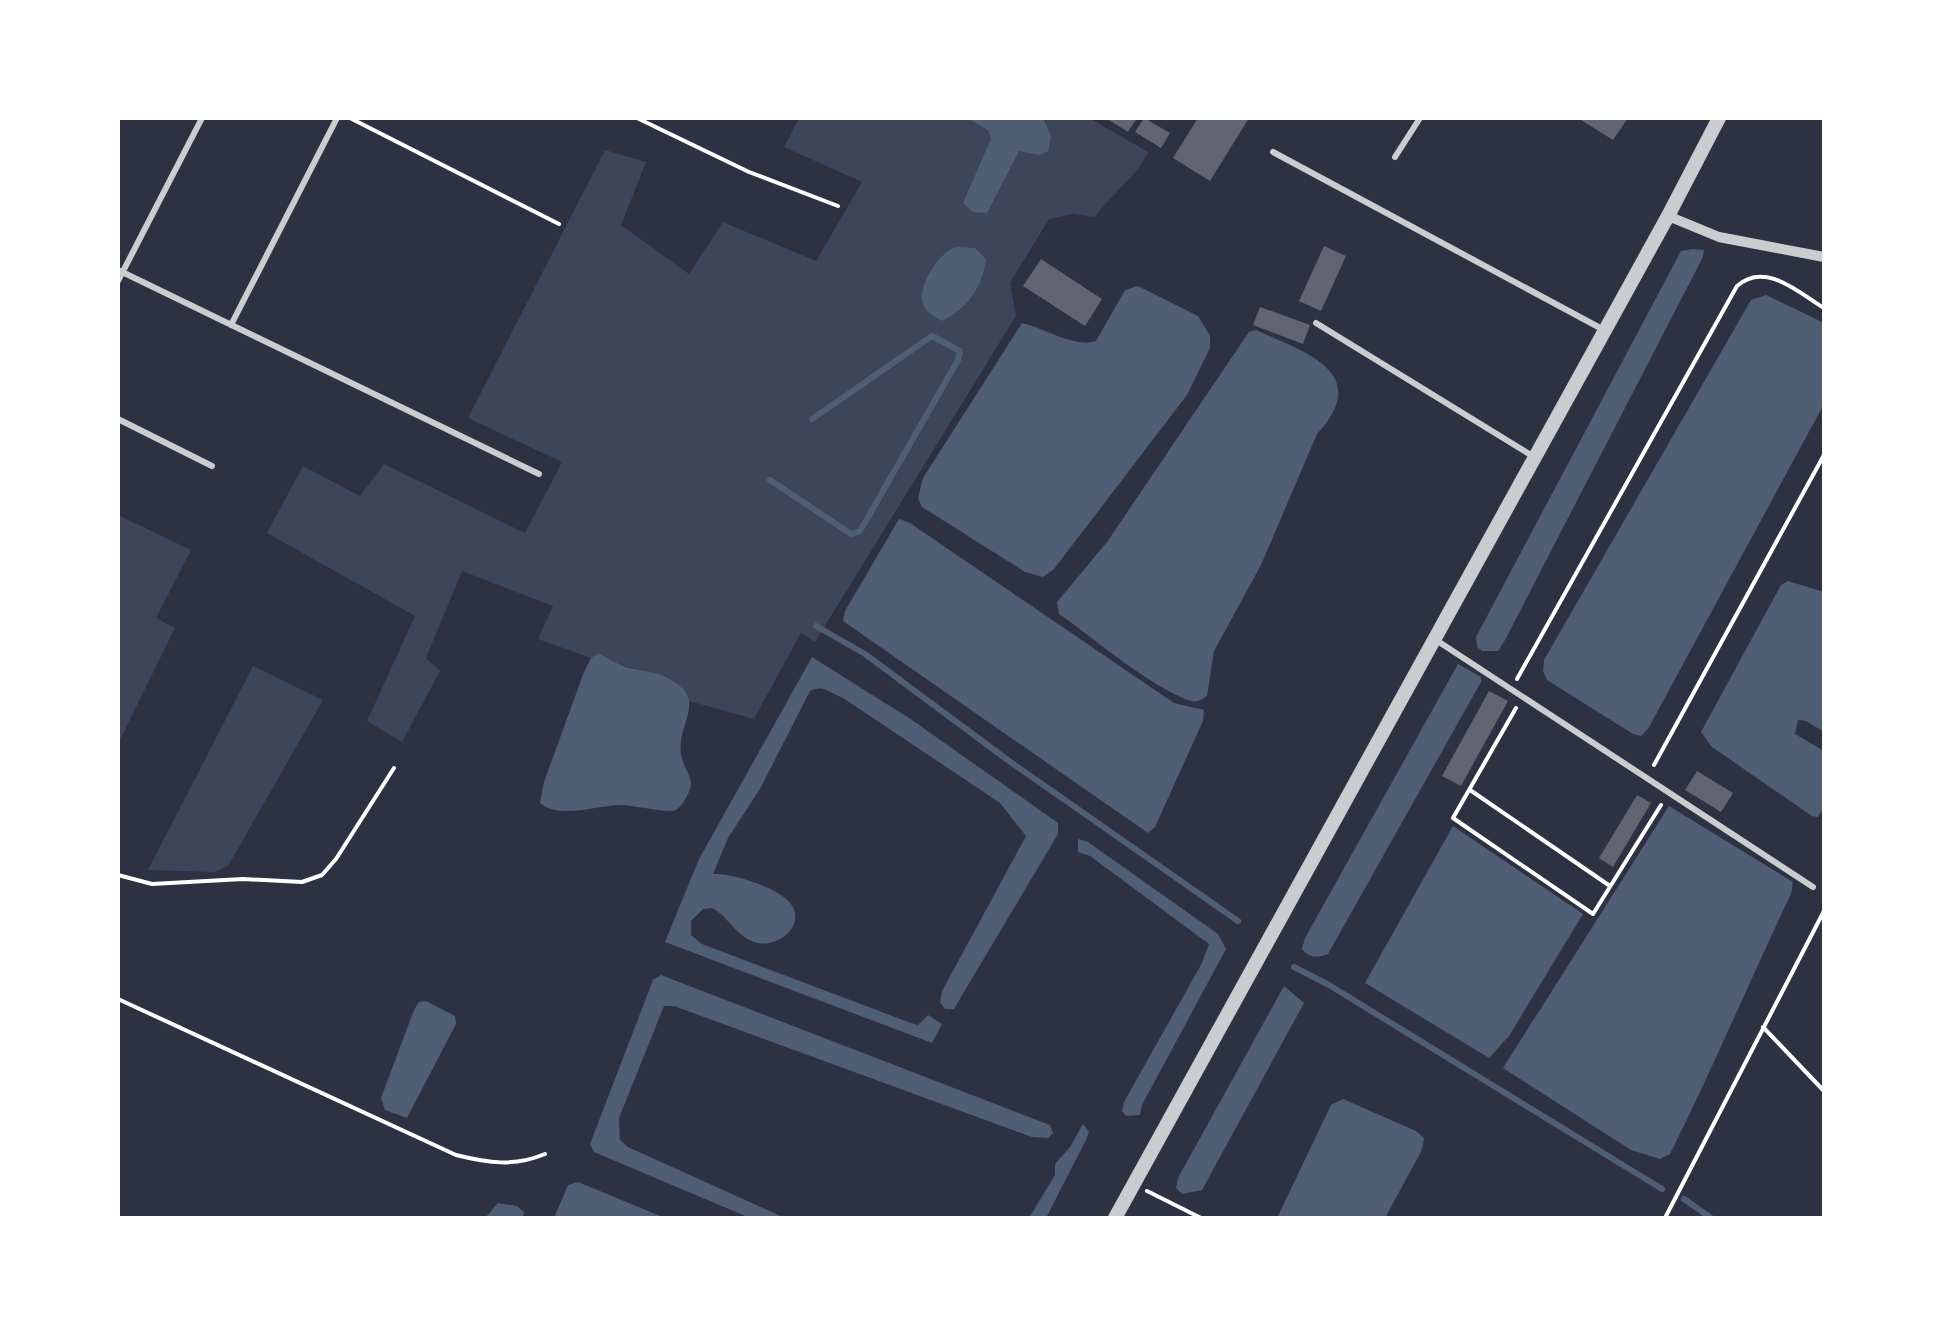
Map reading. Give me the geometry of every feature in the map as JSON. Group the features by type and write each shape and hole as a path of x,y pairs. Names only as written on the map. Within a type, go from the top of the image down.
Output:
{"street":[{"path":"1115,1218 1719,118"},
{"path":"1668,216 1719,237 1824,257"}],"lane":[{"path":"118,281 202,118"},
{"path":"231,325 337,118"},
{"path":"1395,157 1420,118"},
{"path":"1273,152 1605,331"},
{"path":"120,271 539,474"},
{"path":"1316,324 1535,457"},
{"path":"118,419 212,466"},
{"path":"1434,640 1813,887"}],"path":[{"path":"348,118 559,224"},
{"path":"637,118 749,172 838,206"},
{"path":"1511,690 1736,286 1748,276 1761,274 1824,308"},
{"path":"1647,778 1824,455"},
{"path":"1522,697 1453,818 1593,914 1669,792"},
{"path":"118,875 152,884 242,879 302,882 322,875 394,768"},
{"path":"1469,790 1610,886"},
{"path":"1665,1218 1824,911"},
{"path":"118,999 456,1155 504,1164 526,1162 545,1154"},
{"path":"1764,1027 1824,1092"},
{"path":"1134,1184 1202,1218"}],"shaded area":[{"path":"799,118 1089,118 1148,152 1095,217 1073,214 1049,219 1010,283 1016,316 815,642 801,633 754,719 689,701 678,686 663,676 624,666 598,653 591,658 538,639 553,606 462,571 426,658 440,671 402,742 367,721 415,616 267,533 303,466 360,496 384,464 525,533 562,462 468,418 605,150 646,162 621,225 689,274 723,222 816,261 862,182 784,147"},
{"path":"967,118 1044,120 1051,136 1048,152 1039,155 1019,151 987,213 973,212 963,203 991,139 988,130"},
{"path":"956,247 975,248 986,259 977,288 959,310 942,321 925,308 923,290 936,263"},
{"path":"1704,250 1703,257 1505,640 1498,651 1482,651 1477,647 1476,637 1681,251"},
{"path":"1138,286 1198,316 1210,336 1210,348 1187,395 1054,569 1043,577 1025,572 922,507 918,498 923,478 1022,323 1069,340 1096,341 1125,290"},
{"path":"1766,295 1824,323 1824,404 1648,729 1641,736 1633,734 1547,680 1544,660 1751,300"},
{"path":"1256,330 1326,367 1335,380 1338,395 1333,413 1317,434 1261,565 1214,651 1207,696 1191,701 1120,660 1059,614 1057,602 1107,542 1249,332"},
{"path":"118,515 191,550 156,618 175,628 118,744"},
{"path":"899,519 1174,703 1204,710 1203,721 1155,827 1148,833 843,621 845,611"},
{"path":"1788,581 1824,592 1824,732 1798,720 1795,734 1824,751 1824,807 1818,817 1712,747 1701,732 1781,585"},
{"path":"598,653 626,667 663,676 677,683 687,695 689,707 681,749 691,784 676,810 622,805 568,811 540,803 584,672"},
{"path":"812,657 912,720 1058,823 1058,834 954,1009 945,1009 940,1002 942,991 1026,836 1000,803 843,698 815,689 810,691 760,789 728,838 713,874 754,882 785,898 795,913 792,928 771,943 754,942 712,908 703,909 691,921 691,935 702,944 911,1023 918,1025 928,1015 942,1024 932,1043 665,942 699,859"},
{"path":"1458,664 1481,677 1481,682 1328,954 1308,954 1302,949 1305,938"},
{"path":"253,666 323,700 228,866 215,872 148,870"},
{"path":"1669,806 1793,882 1791,894 1686,1122 1670,1154 1660,1159 1631,1150 1503,1068"},
{"path":"1453,826 1583,914 1509,1036 1489,1058 1365,983"},
{"path":"1078,839 1088,842 1218,934 1226,949 1140,1115 1126,1116 1122,1111 1124,1102 1209,944 1090,856 1078,852"},
{"path":"661,975 1050,1125 1053,1133 1048,1138 1032,1137 674,1006 664,1006 619,1118 620,1140 785,1218 750,1218 594,1152 590,1144 653,980"},
{"path":"1284,986 1304,1003 1202,1190 1182,1194 1176,1188 1178,1178"},
{"path":"426,1001 455,1016 456,1024 407,1118 385,1110 381,1098 414,1010 419,1002"},
{"path":"1343,1099 1424,1138 1422,1150 1385,1218 1277,1218 1331,1105"},
{"path":"1083,1124 1089,1132 1086,1140 1046,1218 1029,1218 1055,1175 1055,1164"},
{"path":"578,1182 665,1218 554,1218 568,1185"},
{"path":"498,1203 517,1206 524,1212 523,1218 485,1218"}],"building":[{"path":"1106,118 1137,118 1128,132"},
{"path":"1144,118 1170,133 1161,148 1135,132"},
{"path":"1198,118 1249,118 1210,181 1173,158"},
{"path":"1578,118 1628,118 1613,140"},
{"path":"1324,246 1346,256 1321,311 1299,301"},
{"path":"1041,259 1102,299 1085,326 1023,286"},
{"path":"1260,307 1310,325 1303,344 1253,325"},
{"path":"1489,691 1508,701 1461,786 1442,776"},
{"path":"1697,771 1733,793 1721,812 1685,790"},
{"path":"1637,795 1651,803 1613,867 1599,858"}],"waterway":[{"path":"770,480 851,534 860,531 960,351 932,336 812,419"},
{"path":"816,626 865,654 1009,761 1238,921"},
{"path":"1294,967 1662,1189"},
{"path":"1684,1199 1711,1218"}]}
